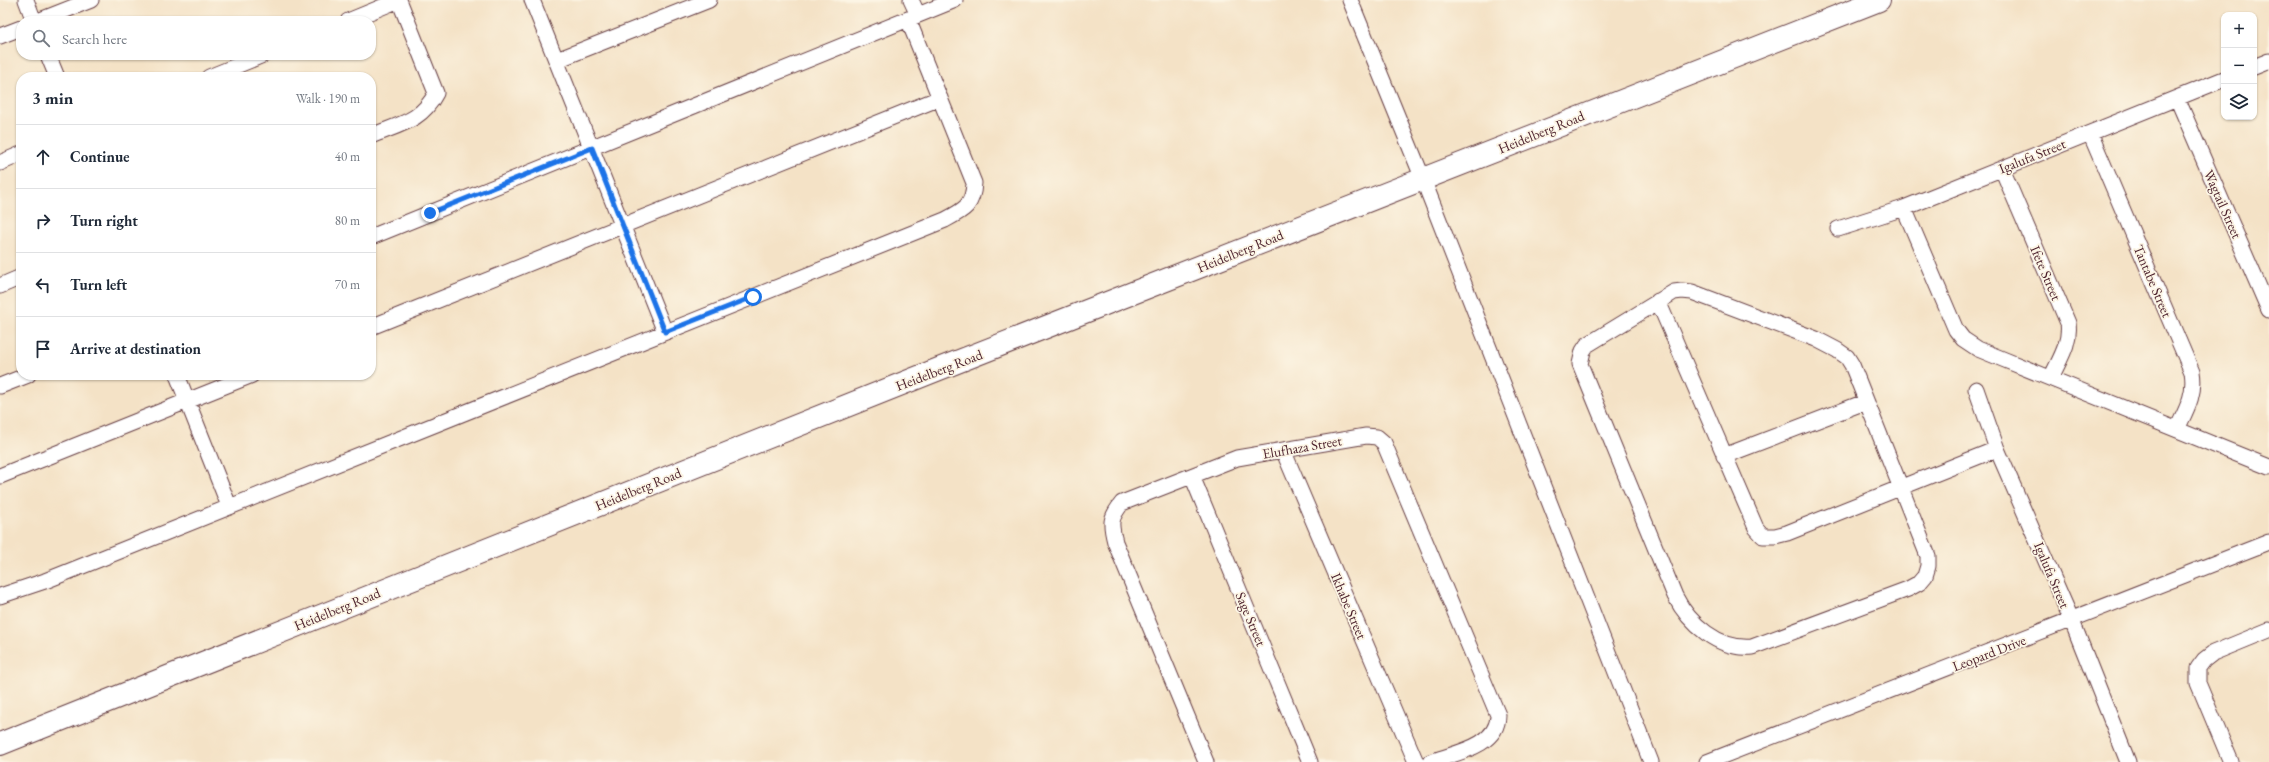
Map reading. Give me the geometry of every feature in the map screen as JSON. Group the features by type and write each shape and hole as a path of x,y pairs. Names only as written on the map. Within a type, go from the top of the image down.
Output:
{"main road":[{"name":"Heidelberg Road","path":"0,744 931,372 1879,0"}],"street":[{"path":"26,0 32,16"},
{"path":"50,16 90,0"},
{"path":"360,16 399,0 436,93 429,107 419,116 376,134"},
{"path":"532,0 665,332"},
{"path":"557,60 709,0"},
{"path":"0,596 45,581 944,220 963,211 974,198 974,183 940,98 913,17 911,0"},
{"path":"376,235 955,0"},
{"path":"1350,0 1423,179 1651,762"},
{"path":"0,36 16,30"},
{"path":"50,60 55,72"},
{"path":"221,72 251,60"},
{"name":"Igalufa Street","path":"1838,229 1904,208 2221,80"},
{"path":"376,325 940,98"},
{"name":"Wagtail Street","path":"2177,98 2269,310"},
{"name":"Tantabe Street","path":"2090,133 2192,372 2194,383 2193,394 2177,429"},
{"path":"0,163 16,156"},
{"name":"Ifete Street","path":"2002,169 2068,323 2069,333 2067,345 2050,378"},
{"path":"1904,208 1951,321 1964,339 1978,349 2269,467"},
{"path":"0,286 16,279"},
{"path":"1674,292 1692,292 1816,339 1847,357 1852,365 1865,402 1928,556 1928,566 1919,583 1894,595 1752,647 1740,648 1727,644 1695,624 1686,616 1675,596 1580,364 1583,351 1587,345 1674,292"},
{"path":"1658,301 1756,528 1763,536 1775,536 1787,533 1997,448"},
{"path":"0,386 16,380"},
{"path":"179,380 229,506"},
{"path":"0,476 240,380"},
{"name":"Igalufa Street","path":"1976,389 1997,448 2072,621 2128,762"},
{"path":"1724,456 1865,402"},
{"name":"Elufhaza Street","path":"1206,762 1115,542 1111,527 1113,515 1122,503 1237,458 1366,436 1377,437 1384,443 1498,715 1498,726 1488,739 1430,762"},
{"name":"Ikhabe Street","path":"1283,450 1416,762"},
{"name":"Sage Street","path":"1192,476 1310,762"},
{"name":"Leopard Drive","path":"1707,762 2072,621 2269,542"},
{"path":"2231,762 2198,683 2198,668 2204,660 2213,653 2269,630"}],"route":[{"path":"430,213 592,148 665,332 753,297"}]}
